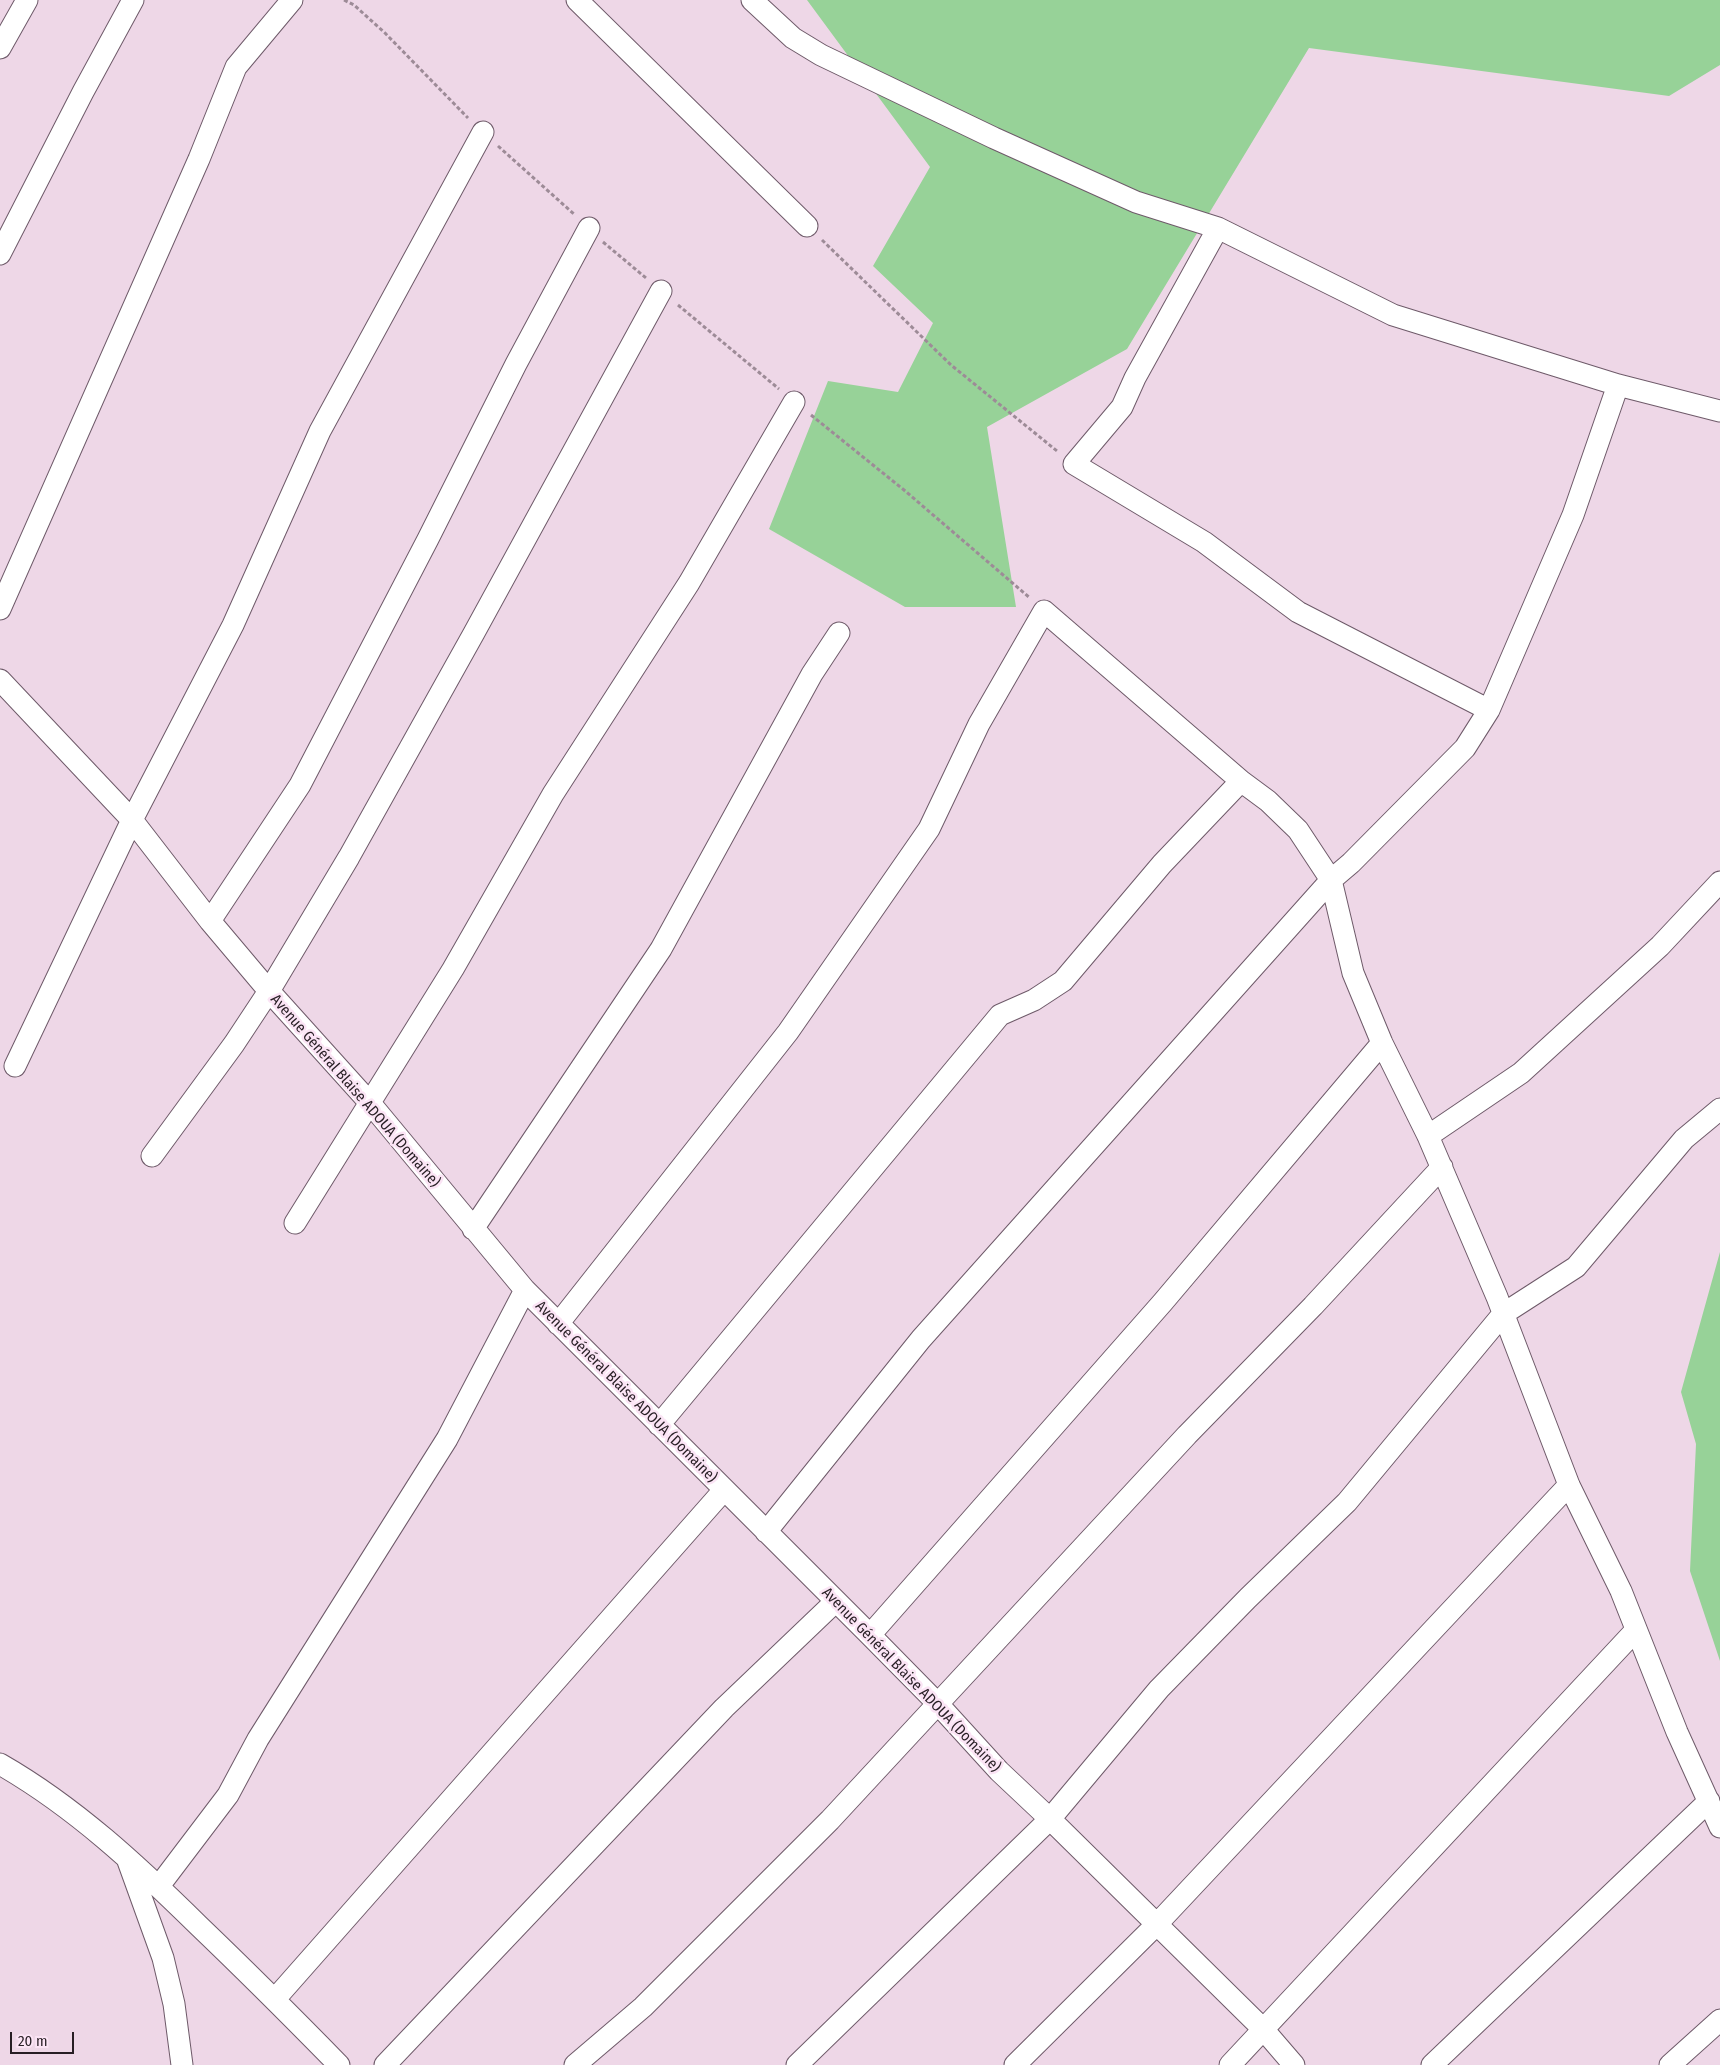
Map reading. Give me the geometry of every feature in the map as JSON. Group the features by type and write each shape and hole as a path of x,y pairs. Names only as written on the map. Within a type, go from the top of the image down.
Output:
{"street":[{"path":"0,48 27,0"},
{"path":"0,254 83,92 133,0"},
{"path":"0,609 199,159 236,67 292,0"},
{"path":"578,0 807,226"},
{"path":"752,0 793,38 821,55 994,138 1136,202 1218,228 1393,315 1432,329 1618,385 1720,411"},
{"path":"15,1066 132,820 233,625 320,431 482,132"},
{"path":"210,921 300,784 428,539 516,364 589,228"},
{"path":"1218,228 1122,407 1074,464 1204,542 1298,612 1489,710"},
{"path":"152,1156 234,1044 349,857 661,291"},
{"path":"766,1532 921,1339 1331,880 1465,748 1489,710 1573,515 1618,385"},
{"path":"295,1223 453,969 554,794 689,583 794,402"},
{"path":"558,1324 788,1032 929,829 979,724 1044,611 1241,781 1268,801 1298,830 1331,880 1353,973 1382,1042 1442,1167 1504,1314 1569,1485 1621,1591 1677,1732 1720,1827"},
{"path":"473,1229 661,949 812,674 839,632"},
{"name":"Avenue Général Blaise ADOUA (Domaine)","path":"0,680 132,820 210,921 268,991 370,1103 473,1229 526,1290 658,1425 937,1703 999,1771 1158,1924 1263,2029 1294,2065"},
{"path":"658,1425 1000,1015 1034,1000 1063,981 1162,864 1241,781"},
{"path":"1428,1136 1521,1073 1660,946 1720,882"},
{"path":"870,1635 1163,1302 1382,1042"},
{"path":"797,2065 1050,1819 1159,1689 1353,1495 1504,1314 1576,1267 1684,1139 1720,1109"},
{"path":"574,2065 643,2007 830,1820 1180,1442 1313,1306 1442,1167"},
{"path":"158,1886 228,1795 262,1731 447,1439 526,1290"},
{"path":"1015,2065 1158,1924 1569,1485"},
{"path":"275,1999 724,1490"},
{"path":"385,2065 724,1708 836,1601"},
{"path":"1230,2065 1636,1630"},
{"path":"0,1764 74,1813 158,1886 275,1999 339,2065"},
{"path":"1432,2065 1709,1801"},
{"path":"127,1859 164,1958 174,2004 182,2065"},
{"path":"1670,2065 1720,2020"}],"path":[{"path":"344,0 354,5 385,33 482,132 661,291 794,402 904,490 1044,611"},
{"path":"807,226 951,365 1074,464"}],"green space":[{"path":"807,0 1720,0 1720,65 1669,96 1309,48 1127,349 987,427 1016,607 905,607 769,529 828,381 898,392 933,323 873,266 930,167"},
{"path":"1720,1252 1720,1661 1690,1571 1696,1444 1681,1392"}]}
